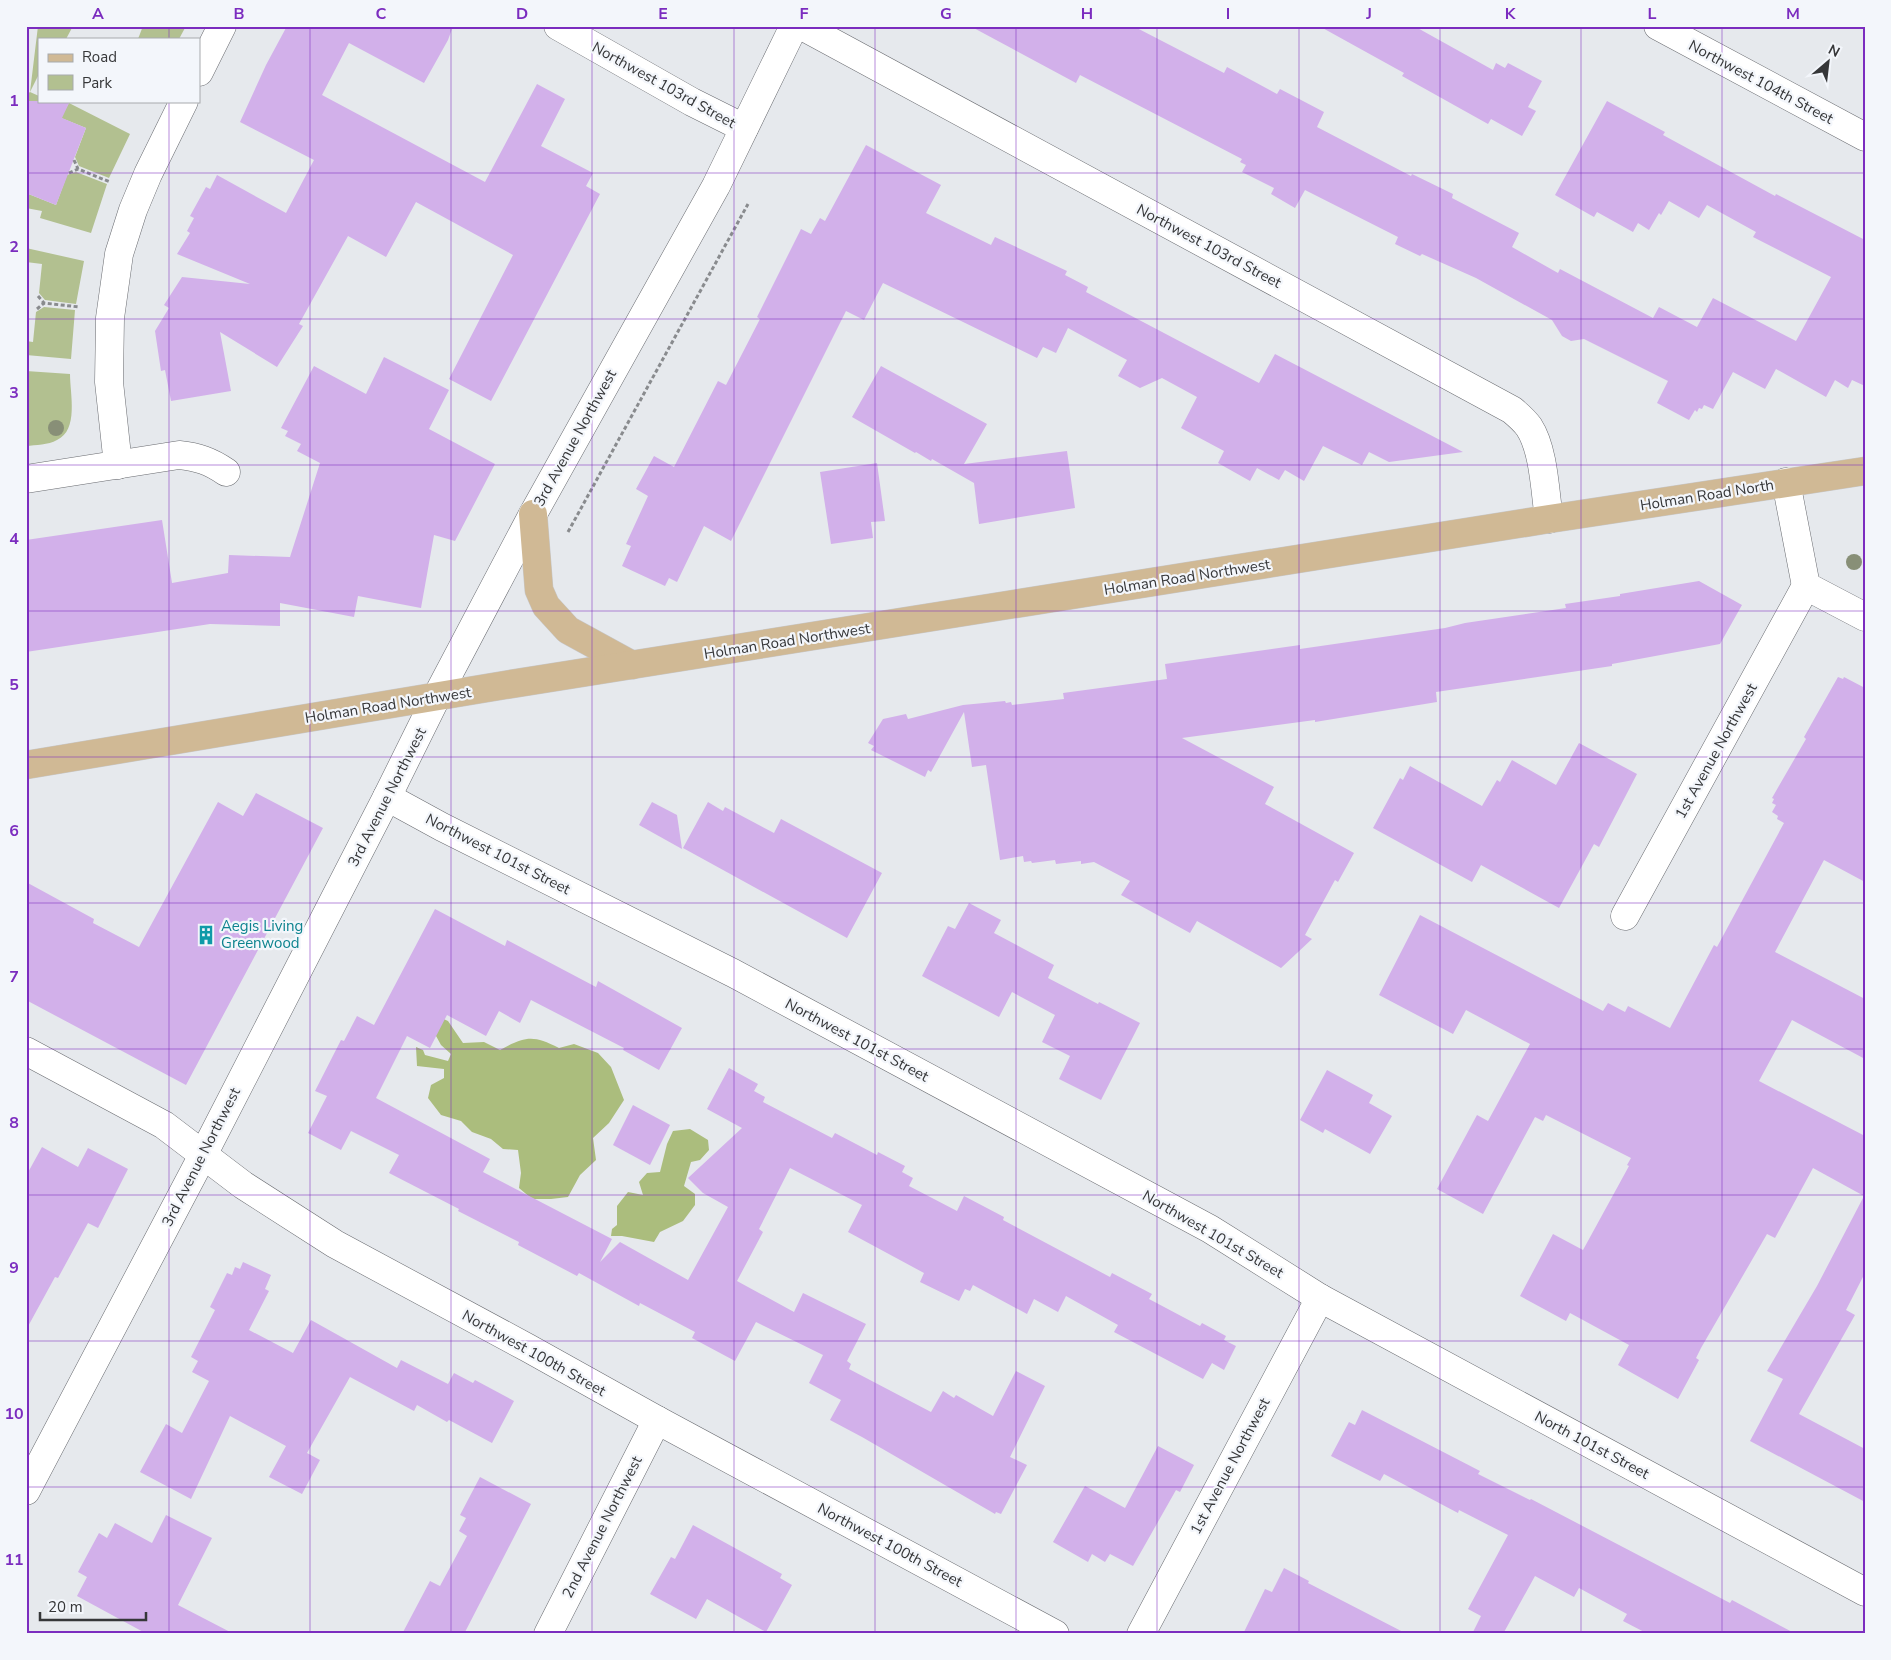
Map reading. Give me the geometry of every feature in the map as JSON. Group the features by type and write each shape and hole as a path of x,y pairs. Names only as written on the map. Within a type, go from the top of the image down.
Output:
{"main road":[{"name":"Holman Road North","path":"1549,519 1865,471"},
{"path":"533,514 539,590 546,606 568,630 632,665"},
{"name":"Holman Road Northwest","path":"26,765 437,696 1549,519"}],"street":[{"path":"200,70 222,26"},
{"name":"Northwest 103rd Street","path":"558,26 692,102 744,128"},
{"name":"3rd Avenue Northwest","path":"26,1491 203,1155 437,696 533,514 716,186 794,26"},
{"name":"Northwest 103rd Street","path":"802,26 1512,410 1522,419 1534,436 1549,519"},
{"name":"Northwest 104th Street","path":"1658,26 1865,137"},
{"path":"118,465 109,382 110,318 119,254 132,210 184,102"},
{"path":"26,479 179,455 198,457 213,463 226,472"},
{"path":"1786,482 1806,586 1865,617"},
{"name":"1st Avenue Northwest","path":"1625,916 1806,586"},
{"name":"Northwest 101st Street","path":"387,797 442,827 733,973 1210,1229 1320,1298"},
{"name":"Northwest 100th Street","path":"26,1051 164,1125 243,1185 335,1244 1055,1634"},
{"name":"1st Avenue Northwest","path":"1141,1634 1320,1298"},
{"name":"North 101st Street","path":"1320,1298 1865,1592"},
{"name":"2nd Avenue Northwest","path":"548,1634 657,1420"}],"path":[{"path":"74,160 78,169 111,182"},
{"path":"69,173 78,169"},
{"path":"567,535 748,204"},
{"path":"38,296 44,303 80,307"},
{"path":"37,309 44,303"}],"green space":[{"path":"38,26 73,26 67,38 38,38 38,76 30,92"},
{"path":"143,26 186,26 180,38 138,38"},
{"path":"30,92 38,96 38,102 65,110 69,103 130,134 109,178 79,166 75,157 86,128 29,105 26,111 26,95"},
{"path":"76,172 107,184 91,233 40,218 42,211 26,208 26,193 56,205 67,175"},
{"path":"26,248 84,261 76,304 45,300 39,293 42,264 26,262"},
{"path":"44,307 75,310 71,359 26,355 26,341 33,342 36,312"},
{"path":"26,371 70,374 71,420 64,435 53,442 26,446"},
{"path":"435,1015 448,1021 463,1043 484,1042 500,1050 517,1042 530,1039 536,1039 559,1048 574,1044 598,1053 611,1067 624,1100 609,1123 593,1138 596,1160 580,1175 568,1197 532,1199 519,1188 521,1173 518,1150 503,1149 491,1139 472,1132 461,1121 441,1115 428,1098 431,1085 444,1078 444,1069 417,1066 416,1047 423,1050 425,1055 448,1061 451,1054 441,1045 430,1025"},
{"path":"690,1129 708,1140 709,1150 700,1160 691,1162 684,1186 695,1194 695,1205 683,1221 660,1232 654,1242 622,1236 611,1236 612,1229 617,1225 617,1206 628,1192 643,1195 639,1182 647,1173 660,1172 667,1144 673,1131"}],"building":[{"path":"287,26 453,26 448,40 424,83 349,43 322,95 485,182 537,84 565,99 541,146 593,173 586,186 600,194 491,401 449,379 513,255 416,202 386,257 348,236 299,324 303,326 277,367 220,332 231,391 171,401 165,370 161,371 155,331 169,308 164,305 182,277 250,284 177,254 190,233 187,231 194,218 190,216 206,187 210,189 217,175 286,213 314,160 240,122 266,65"},
{"path":"970,26 1133,26 1224,73 1227,67 1277,94 1280,89 1324,112 1317,127 1411,176 1412,174 1453,194 1452,198 1519,233 1512,247 1558,273 1560,269 1653,318 1659,307 1697,327 1713,298 1796,341 1831,277 1753,237 1756,232 1707,205 1699,218 1669,201 1649,230 1638,223 1633,232 1597,212 1594,217 1555,195 1607,101 1665,132 1663,135 1775,196 1776,194 1865,240 1865,386 1852,380 1848,388 1835,380 1826,397 1776,369 1765,389 1733,372 1713,409 1704,405 1697,412 1695,410 1689,420 1657,403 1668,381 1584,339 1571,341 1562,336 1552,320 1476,278 1395,244 1398,237 1305,190 1295,208 1271,194 1274,188 1242,172 1246,165 1240,162 1242,159 1080,75 1076,83"},
{"path":"1319,26 1414,26 1493,70 1496,63 1505,68 1508,63 1542,81 1528,107 1536,111 1522,136 1491,119 1488,124 1402,76 1404,73"},
{"path":"26,101 70,102 62,118 86,128 56,205 26,193"},
{"path":"866,145 941,185 926,213 991,245 995,237 1067,271 1065,275 1088,287 1086,292 1259,383 1275,354 1463,452 1389,462 1369,452 1362,465 1323,446 1304,481 1285,470 1279,480 1257,468 1250,481 1218,463 1224,451 1181,428 1197,397 1162,378 1140,388 1118,376 1127,360 1068,328 1056,353 1043,347 1037,358 883,283 864,320 846,311 731,541 704,526 677,582 669,578 665,586 622,566 631,546 626,544 648,496 636,489 654,456 674,467 718,381 726,385 760,319 757,317 801,229 811,234 820,218 825,221"},
{"path":"384,357 449,390 429,429 495,464 455,541 434,535 421,608 358,596 354,617 280,603 280,626 210,624 26,652 26,540 162,520 172,583 228,573 229,555 290,557 320,463 297,451 301,444 285,436 288,431 281,428 314,366 366,394"},
{"path":"881,366 987,424 964,464 1067,451 1075,508 979,524 974,483 932,459 931,461 915,453 852,417"},
{"path":"877,463 885,521 871,522 873,538 831,544 820,472"},
{"path":"1699,581 1742,605 1720,644 1612,664 1612,666 1436,692 1437,702 1315,722 1315,720 1182,738 1274,787 1265,804 1354,853 1338,882 1335,880 1305,935 1312,939 1281,968 1197,921 1190,933 1121,895 1130,881 1094,862 1081,864 1081,861 1056,864 1055,860 1032,863 1031,861 1024,862 1023,856 1000,860 986,765 972,767 964,712 931,772 928,770 925,777 871,750 874,746 868,743 883,719 906,714 908,719 963,705 1005,701 1006,703 1011,702 1012,705 1064,699 1063,693 1167,679 1165,664 1300,645 1300,649 1445,628 1465,623 1566,608 1565,604"},
{"path":"1838,677 1843,679 1844,677 1865,688 1865,882 1824,860 1775,952 1865,999 1865,1059 1792,1020 1759,1081 1865,1136 1865,1273 1846,1310 1855,1315 1799,1414 1865,1449 1865,1502 1750,1441 1783,1379 1767,1371 1817,1286 1864,1196 1813,1168 1775,1238 1767,1234 1701,1348 1696,1358 1699,1360 1678,1399 1618,1365 1629,1345 1570,1313 1566,1321 1520,1296 1553,1234 1583,1250 1629,1166 1627,1165 1631,1158 1546,1115 1543,1121 1535,1117 1483,1214 1437,1189 1477,1115 1488,1121 1530,1044 1466,1010 1453,1034 1379,995 1420,915 1603,1011 1608,1003 1625,1012 1628,1006 1670,1028 1714,945 1717,947 1784,823 1777,819 1778,816 1772,812 1776,805 1772,803 1774,799 1772,798 1806,739 1804,737"},
{"path":"1579,743 1637,774 1599,847 1594,844 1559,908 1481,865 1472,882 1373,828 1400,778 1403,780 1410,766 1482,806 1497,780 1500,782 1512,760 1556,785"},
{"name":"Aegis Living Greenwood","path":"256,793 323,828 186,1085 26,1000 26,882 94,919 93,923 139,947 218,802 243,816"},
{"path":"652,802 677,815 682,849 639,825"},
{"path":"708,802 723,811 725,807 774,833 781,819 882,873 847,938 683,848"},
{"path":"969,903 1001,920 994,933 1054,965 1048,978 1140,1023 1101,1100 1059,1079 1070,1056 1042,1042 1055,1015 1012,992 999,1017 922,976 948,926 955,929"},
{"path":"435,909 505,946 507,940 596,987 598,981 682,1028 659,1070 623,1050 624,1048 531,1000 520,1023 499,1011 486,1036 447,1015 430,1048 407,1036 376,1098 490,1159 483,1172 612,1239 600,1262 620,1242 688,1280 728,1207 703,1193 688,1178 742,1128 707,1109 729,1068 758,1084 754,1091 765,1097 763,1102 832,1138 835,1133 877,1155 878,1152 905,1166 902,1172 913,1178 909,1186 957,1211 964,1196 1004,1217 1003,1220 1110,1277 1112,1273 1152,1294 1149,1299 1200,1326 1202,1323 1226,1336 1224,1340 1236,1346 1224,1370 1212,1363 1203,1379 1114,1332 1118,1325 1066,1296 1058,1312 1034,1299 1027,1314 973,1285 970,1291 965,1289 959,1301 920,1282 924,1273 848,1232 862,1205 790,1168 759,1229 763,1232 737,1281 794,1312 803,1293 866,1324 847,1361 851,1364 849,1369 931,1412 943,1391 954,1398 956,1395 993,1416 1016,1371 1045,1386 1010,1457 1027,1465 1001,1514 996,1512 995,1514 830,1420 841,1400 809,1383 823,1355 756,1322 735,1361 692,1338 695,1332 640,1303 639,1306 579,1273 577,1276 518,1245 519,1242 458,1211 459,1209 389,1173 399,1155 351,1131 341,1150 308,1133 327,1096 315,1091 341,1040 344,1041 357,1016 374,1025"},
{"path":"1327,1070 1373,1095 1369,1103 1392,1116 1370,1154 1325,1129 1323,1133 1300,1120"},
{"path":"633,1105 670,1125 650,1165 613,1145"},
{"path":"42,1147 78,1167 88,1148 128,1169 98,1228 88,1223 58,1278 55,1277 26,1330 26,1176"},
{"path":"243,1262 271,1275 265,1289 269,1291 249,1330 293,1353 311,1320 397,1368 401,1360 448,1384 454,1373 473,1383 475,1380 514,1401 492,1443 449,1420 447,1422 417,1405 414,1411 350,1377 307,1453 320,1460 302,1494 269,1477 286,1446 230,1416 191,1499 140,1472 166,1424 182,1433 209,1381 192,1372 198,1361 191,1357 215,1310 210,1307 227,1273 232,1275 235,1267 240,1269"},
{"path":"1362,1410 1480,1471 1478,1474 1531,1499 1730,1603 1732,1600 1796,1634 1648,1634 1623,1621 1627,1614 1579,1588 1574,1597 1535,1576 1503,1634 1472,1634 1481,1616 1468,1609 1508,1535 1459,1510 1458,1513 1384,1474 1380,1481 1331,1456 1349,1422 1355,1425"},
{"path":"1158,1446 1194,1465 1180,1492 1176,1490 1133,1566 1110,1554 1105,1562 1092,1554 1088,1562 1053,1542 1085,1486 1125,1508"},
{"path":"480,1477 531,1504 464,1634 402,1634 430,1581 440,1586 467,1536 459,1531 466,1518 460,1515"},
{"path":"166,1515 212,1538 178,1605 234,1634 147,1634 77,1596 87,1577 78,1572 99,1533 107,1538 115,1523 152,1543"},
{"path":"693,1525 782,1574 780,1578 792,1585 766,1632 707,1599 696,1619 650,1594 671,1557 675,1559"},
{"path":"1284,1568 1309,1581 1308,1583 1407,1634 1243,1634 1265,1589 1272,1592"}],"place":[{"name":"Aegis Living Greenwood","path":"206,935"}]}
